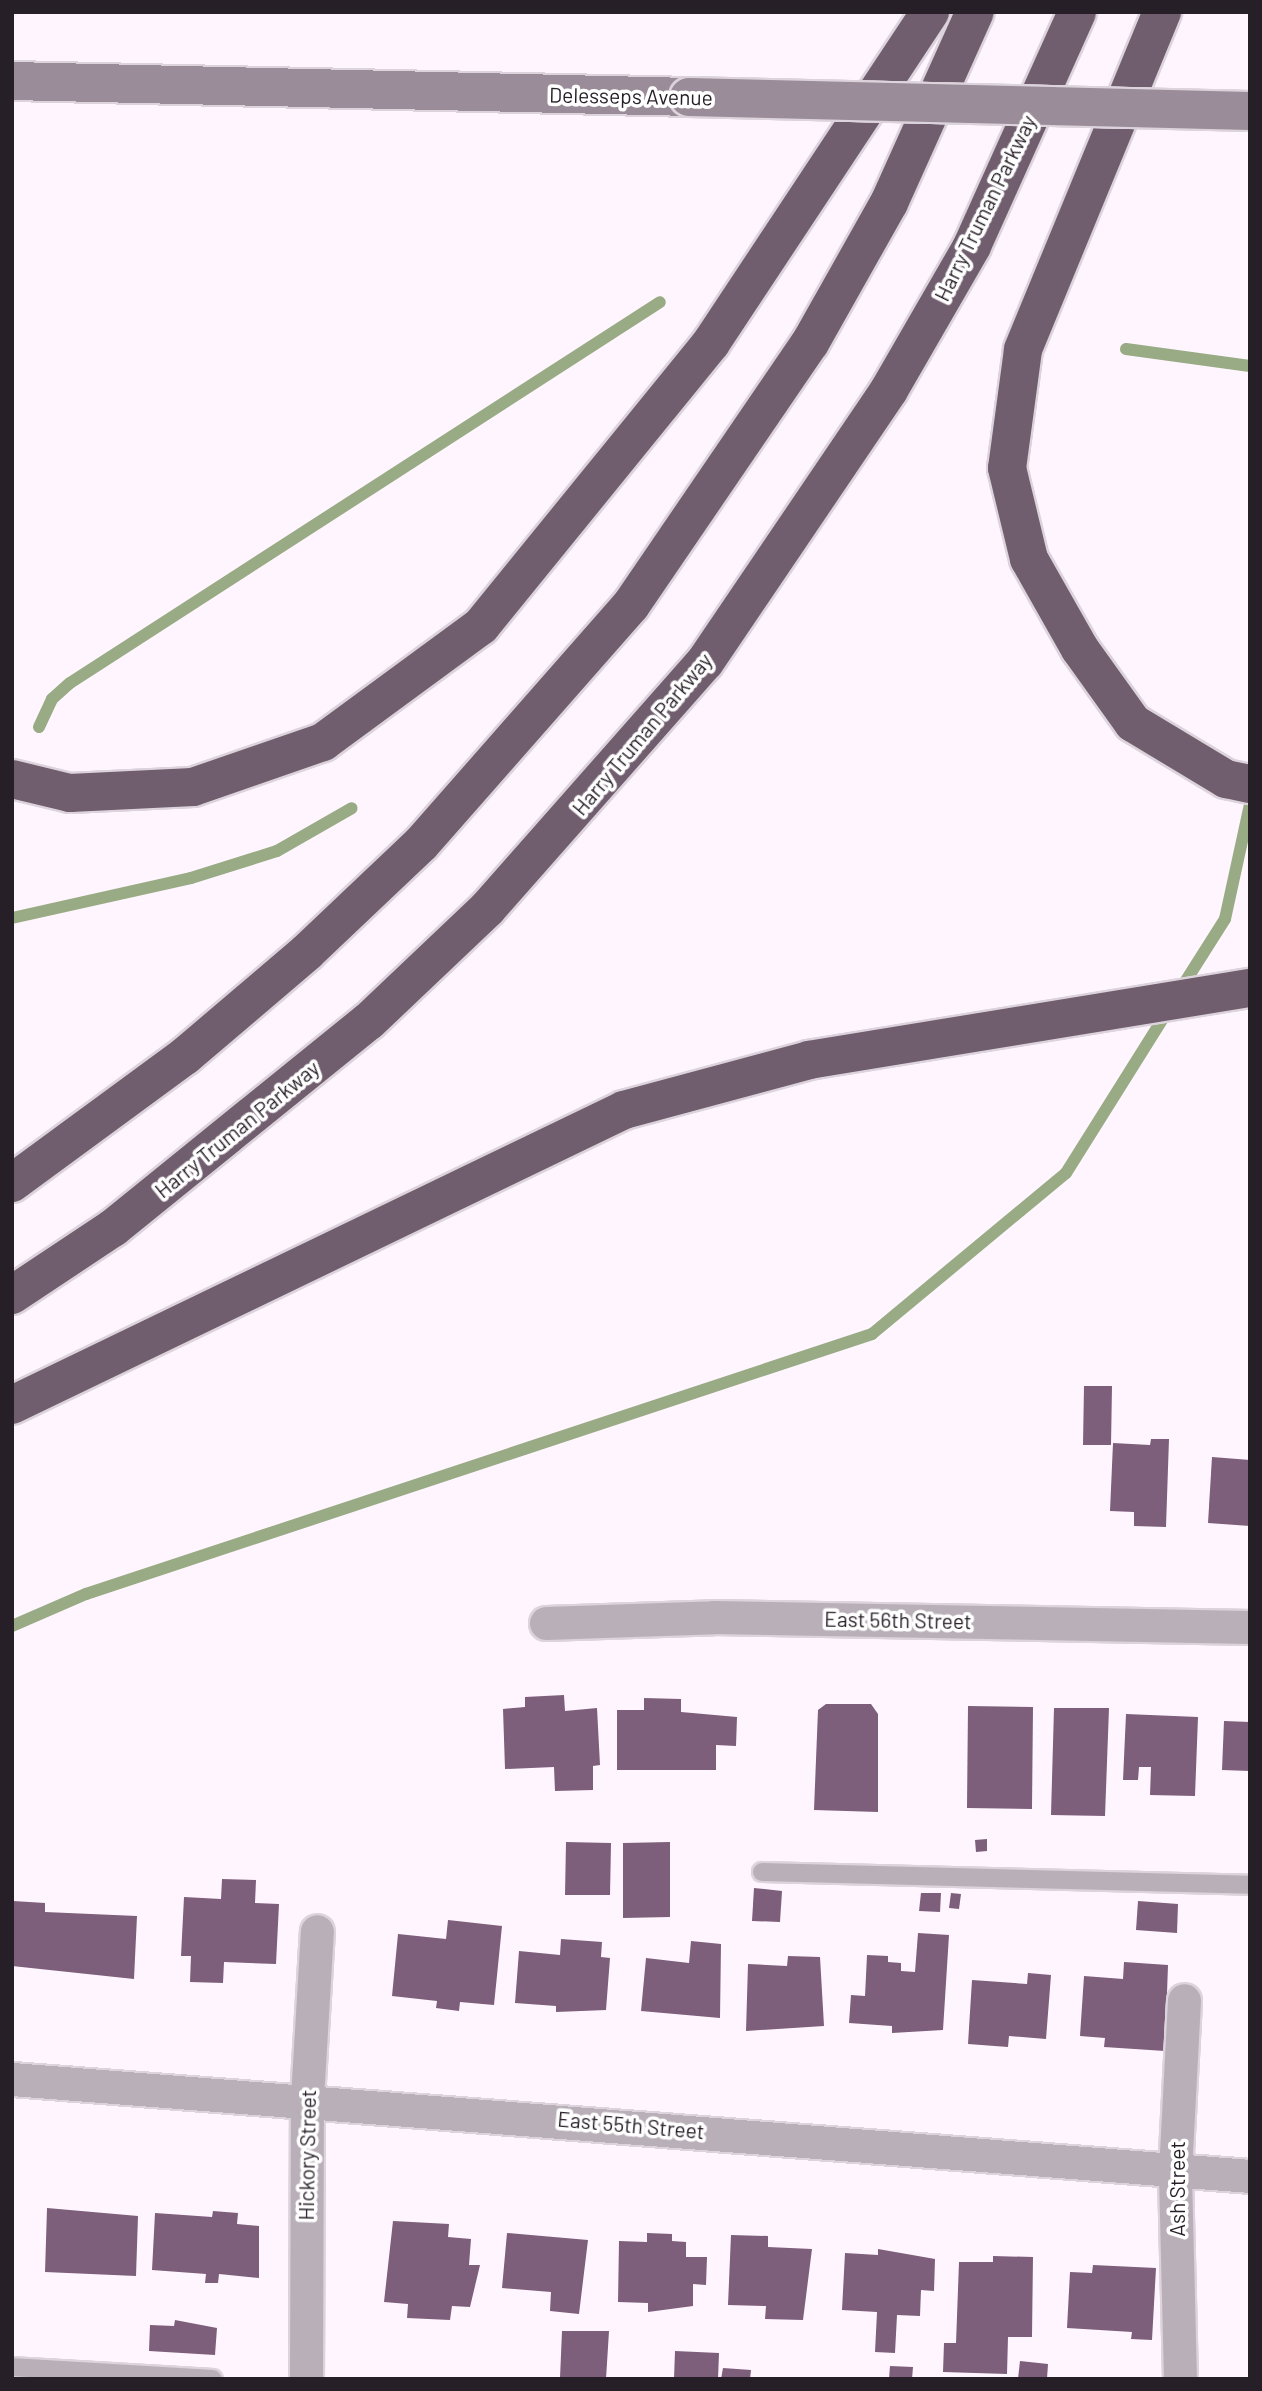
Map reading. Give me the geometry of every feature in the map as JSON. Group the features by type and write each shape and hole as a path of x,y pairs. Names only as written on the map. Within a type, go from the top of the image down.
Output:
{"highway":[{"path":"12,779 70,793 193,787 323,742 481,626 711,343 930,12"},
{"path":"12,1183 184,1056 316,943 421,844 631,605 810,343 889,203 975,12"},
{"name":"Harry Truman Parkway","path":"12,1294 113,1228 369,1021 487,909 705,662 802,527 896,378 972,246 1077,12"},
{"path":"1162,12 1023,350 1007,468 1029,559 1080,649 1133,723 1226,779 1250,785"},
{"path":"12,1405 624,1110 809,1060 1250,988"}],"main road":[{"name":"Delesseps Avenue","path":"12,81 1250,111"}],"street":[{"name":"East 56th Street","path":"546,1623 714,1617 1250,1627"},
{"name":"Hickory Street","path":"306,2379 307,2098 317,1931"},
{"name":"Ash Street","path":"1180,2379 1175,2172 1184,2000"},
{"name":"East 55th Street","path":"12,2079 307,2098 1175,2172 1250,2176"}],"lane":[{"path":"762,1872 1250,1885"},
{"path":"12,2367 213,2379"}],"building":[{"path":"1084,1386 1112,1386 1111,1445 1083,1445"},
{"path":"1151,1439 1169,1439 1166,1527 1134,1526 1134,1512 1110,1511 1113,1443 1150,1445"},
{"path":"1212,1457 1250,1460 1250,1526 1208,1523"},
{"path":"564,1695 565,1711 597,1708 600,1765 593,1766 593,1790 555,1791 554,1767 505,1769 503,1709 525,1707 525,1697"},
{"path":"644,1698 681,1699 681,1712 737,1717 736,1746 716,1745 716,1770 617,1770 617,1710 644,1710"},
{"path":"826,1704 871,1704 878,1714 878,1812 814,1810 818,1710"},
{"path":"968,1706 1033,1707 1032,1809 967,1808"},
{"path":"1054,1708 1109,1708 1105,1816 1051,1815"},
{"path":"1126,1714 1198,1717 1195,1796 1150,1795 1151,1767 1139,1767 1138,1780 1123,1780"},
{"path":"1224,1721 1250,1722 1250,1771 1222,1770"},
{"path":"987,1839 987,1851 976,1852 975,1840"},
{"path":"566,1842 611,1843 610,1895 565,1895"},
{"path":"670,1842 670,1917 623,1918 623,1843"},
{"path":"222,1879 256,1880 255,1903 279,1904 276,1964 224,1962 223,1983 190,1982 191,1956 181,1956 184,1897 221,1899"},
{"path":"754,1888 782,1891 780,1922 752,1921"},
{"path":"921,1893 941,1893 940,1912 919,1911"},
{"path":"951,1893 961,1894 959,1909 949,1908"},
{"path":"13,1901 45,1903 45,1912 137,1916 134,1979 12,1966"},
{"path":"1138,1901 1178,1904 1177,1933 1136,1930"},
{"path":"448,1920 502,1926 494,2005 460,2002 459,2011 436,2008 437,2001 392,1996 398,1934 446,1939"},
{"path":"918,1933 949,1935 943,2030 892,2033 892,2026 849,2023 851,1995 865,1996 867,1955 888,1956 888,1962 901,1963 901,1971 915,1972"},
{"path":"561,1939 602,1942 601,1957 610,1958 606,2010 556,2012 556,2006 515,2003 519,1951 560,1955"},
{"path":"691,1941 721,1944 720,2018 641,2011 646,1958 689,1963"},
{"path":"788,1956 820,1957 824,2026 746,2031 748,1964 787,1966"},
{"path":"1124,1962 1168,1965 1165,2051 1104,2047 1105,2038 1080,2036 1084,1976 1123,1979"},
{"path":"1028,1973 1051,1975 1046,2039 1009,2036 1008,2047 968,2044 972,1980 1027,1984"},
{"path":"47,2208 138,2216 136,2276 45,2272"},
{"path":"213,2211 238,2213 237,2224 259,2226 259,2278 219,2274 218,2283 205,2283 206,2274 152,2270 155,2213 212,2217"},
{"path":"393,2221 449,2224 448,2237 471,2239 469,2265 480,2265 470,2307 452,2306 450,2320 407,2318 408,2304 384,2302"},
{"path":"507,2233 588,2240 579,2314 550,2311 551,2292 502,2288"},
{"path":"647,2233 672,2234 672,2241 686,2242 686,2257 707,2257 706,2285 693,2284 693,2306 648,2312 648,2303 618,2302 619,2241 647,2242"},
{"path":"731,2235 768,2236 768,2247 812,2249 803,2320 765,2319 766,2306 728,2305"},
{"path":"878,2249 935,2259 934,2291 921,2290 920,2316 897,2315 895,2353 875,2352 877,2312 842,2310 845,2253 878,2255"},
{"path":"993,2256 1033,2257 1032,2337 1008,2337 1007,2374 943,2372 944,2343 956,2343 959,2262 993,2262"},
{"path":"1093,2265 1156,2268 1152,2340 1131,2339 1132,2332 1067,2328 1070,2272 1092,2273"},
{"path":"175,2320 217,2328 215,2355 149,2351 150,2325 174,2326"},
{"path":"562,2331 609,2331 606,2379 560,2378"},
{"path":"675,2351 719,2353 718,2379 674,2379"},
{"path":"1020,2361 1048,2364 1047,2379 1018,2379"},
{"path":"890,2366 913,2367 912,2379 889,2379"},
{"path":"723,2368 751,2370 750,2379 721,2379"}],"waterway":[{"path":"39,727 52,699 70,683 660,302"},
{"path":"1126,349 1250,366"},
{"path":"1180,990 1225,919 1250,804"},
{"path":"12,918 191,878 277,851 352,808"},
{"path":"12,1626 86,1594 872,1334 1066,1173 1169,1009"}]}
